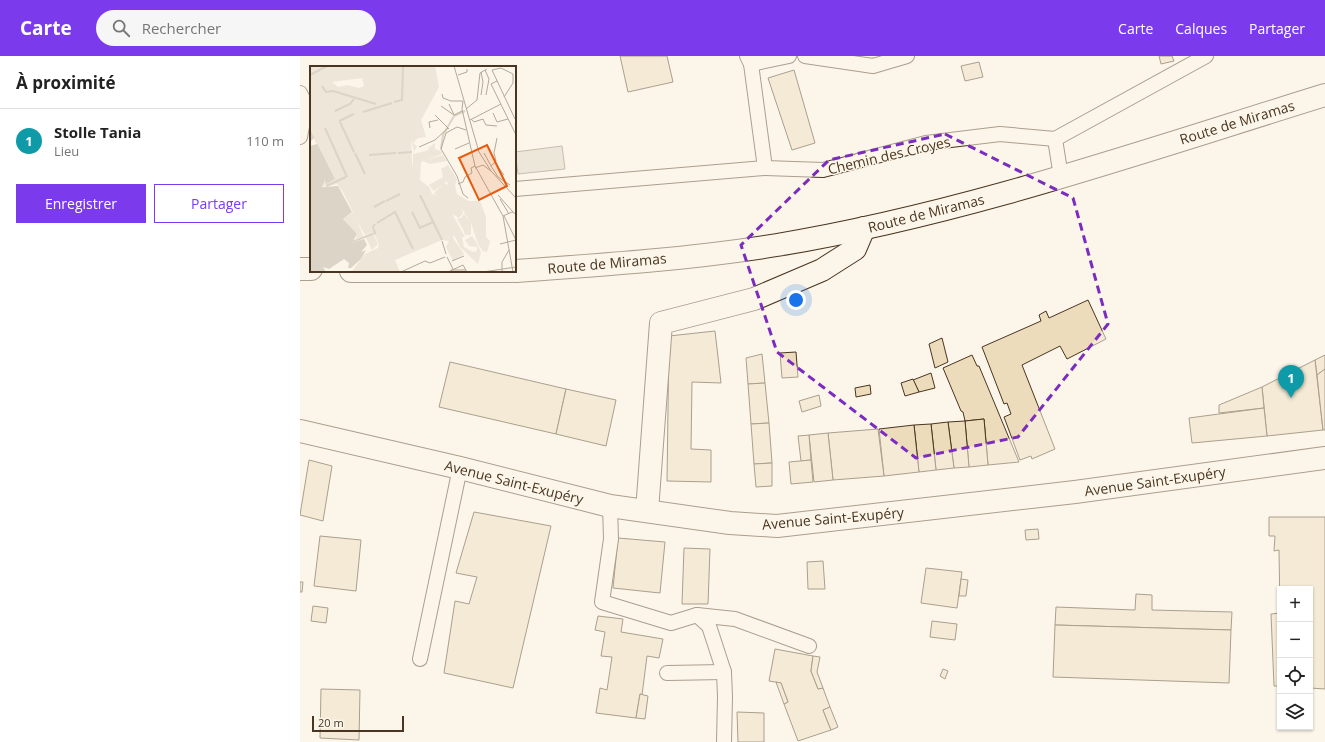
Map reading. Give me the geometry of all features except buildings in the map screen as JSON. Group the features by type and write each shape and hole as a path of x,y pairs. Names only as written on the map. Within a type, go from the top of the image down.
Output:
{"street":[{"name":"Route de Miramas","path":"516,271 627,263 753,248 864,228 946,209 1061,177 1325,95"},
{"path":"647,511 661,322 754,299 822,270 855,249 864,228"},
{"name":"Avenue Saint-Exupéry","path":"300,431 460,468 610,506 730,524 777,526 1075,492 1325,458"}],"lane":[{"path":"765,168 749,60 789,56"},
{"path":"805,56 873,66 907,56"},
{"path":"1061,177 1055,139 1206,56"},
{"path":"300,93 306,105 300,137"},
{"name":"Chemin des Croyes","path":"516,189 765,168 823,170 926,143 1000,134 1055,139"},
{"path":"420,659 460,468"},
{"path":"610,506 611,539 602,602 671,623 697,615 735,619 809,646"},
{"path":"697,615 709,626 724,672 724,742"},
{"path":"667,673 724,672"}],"highlighted area":[{"path":"945,134 1073,198 1108,324 1018,437 916,458 777,352 741,245 829,160"}],"shaded area":[{"path":"562,146 565,169 518,174 516,152"}],"place":[{"name":"Stolle Tania","path":"1291,398"}]}
